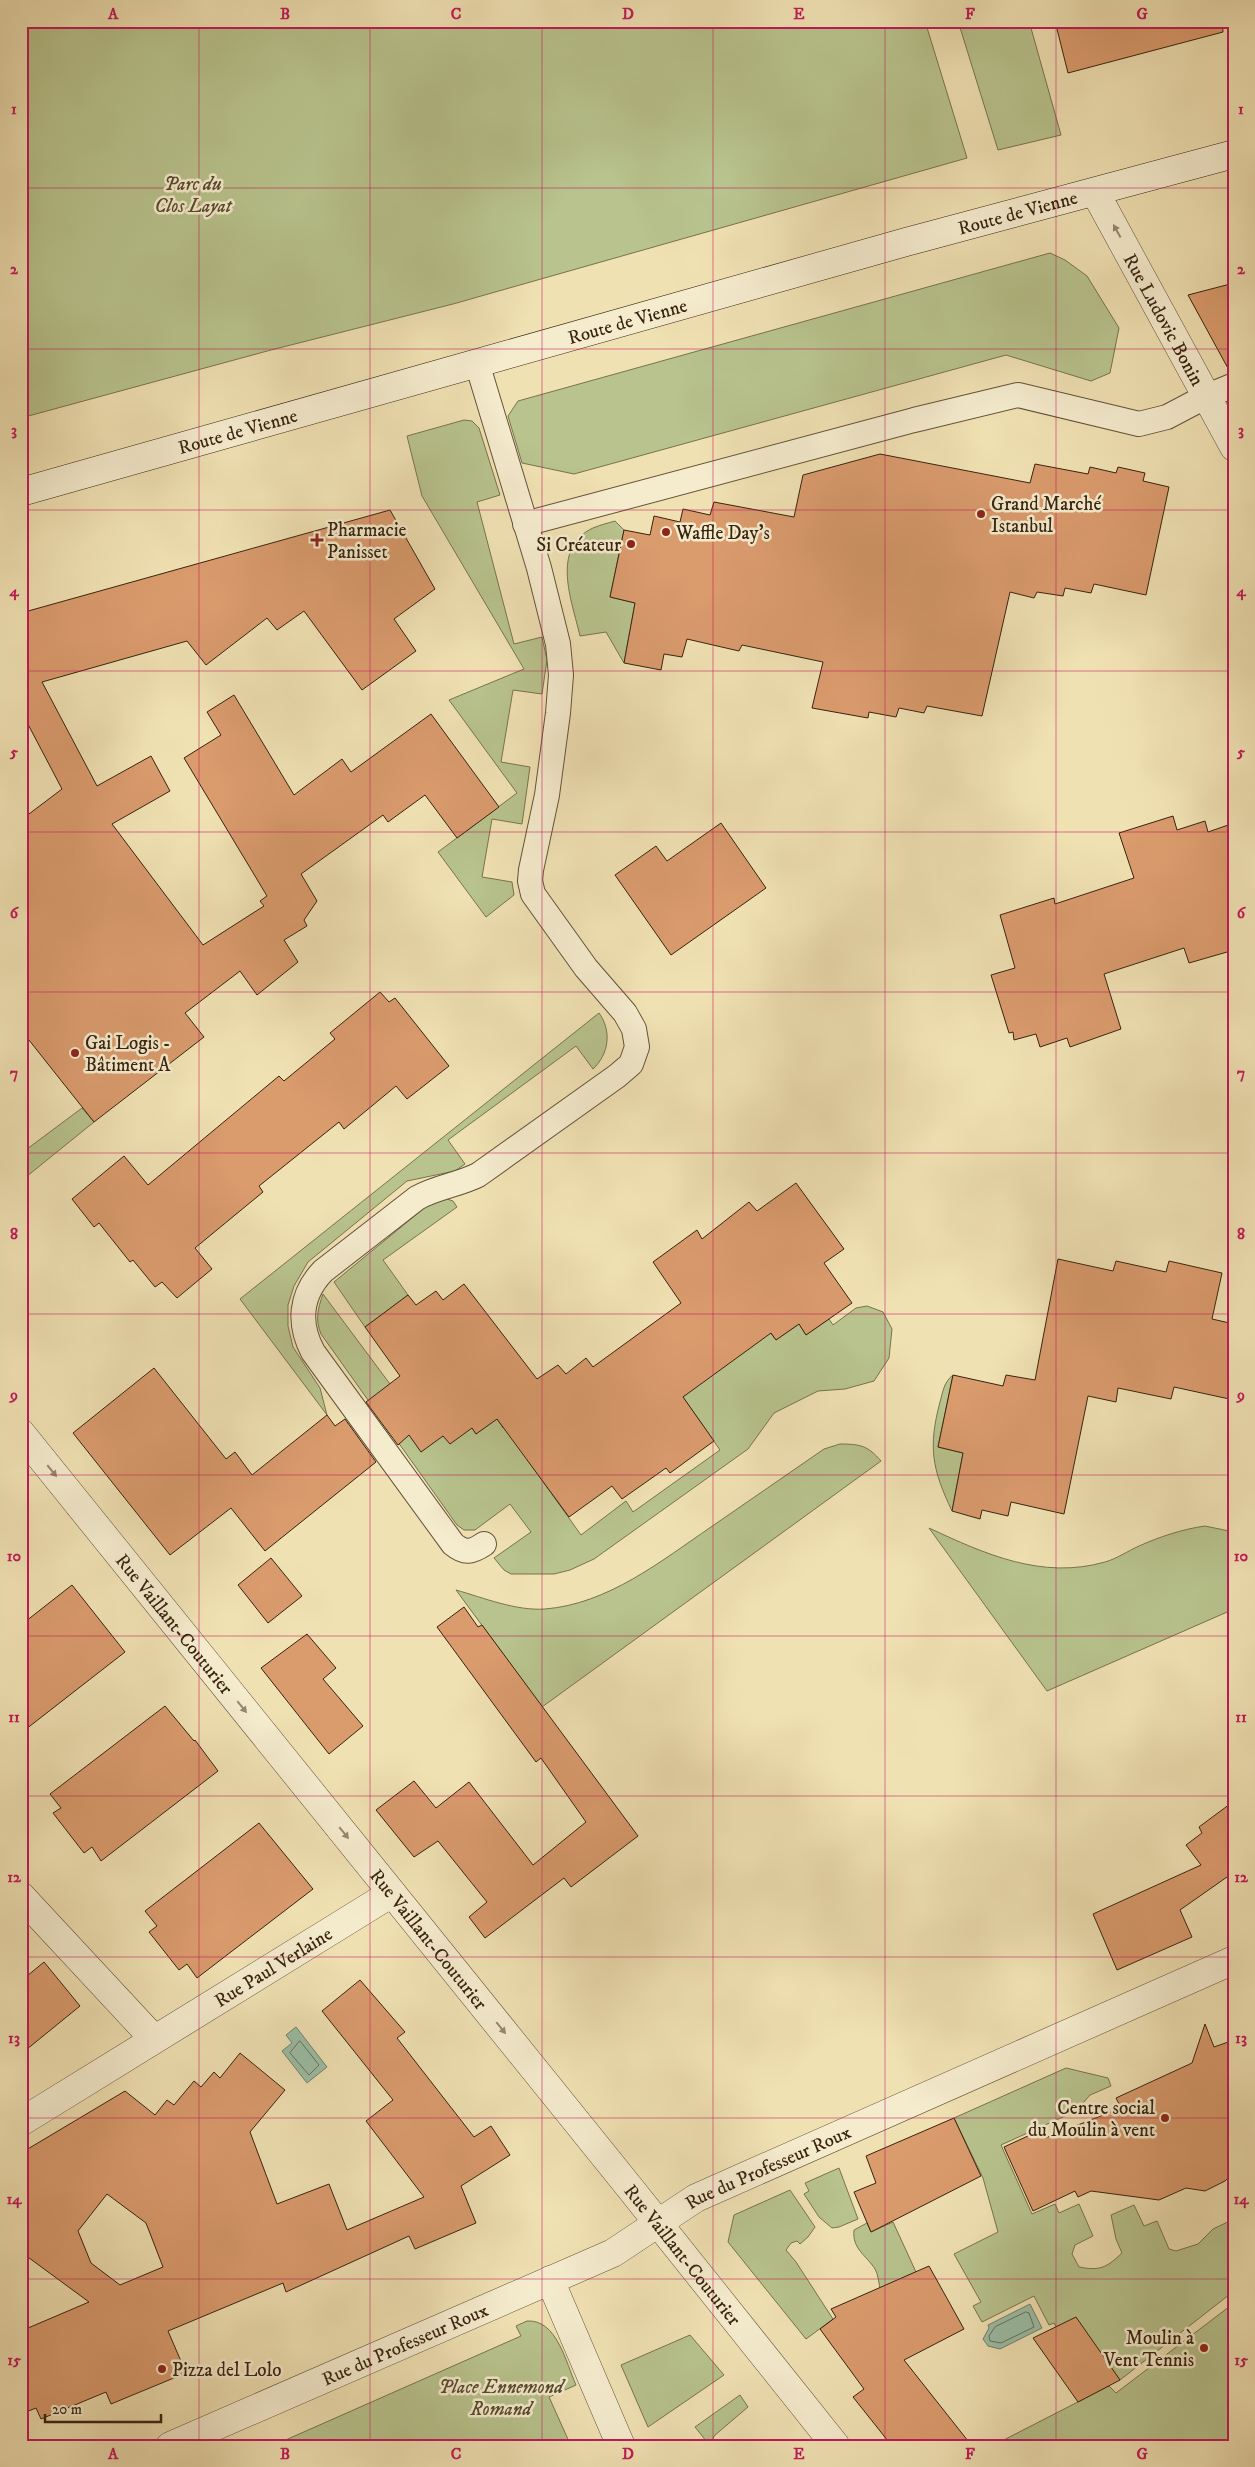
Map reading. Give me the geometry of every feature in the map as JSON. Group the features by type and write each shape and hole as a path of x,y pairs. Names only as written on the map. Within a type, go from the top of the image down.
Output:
{"street":[{"name":"Route de Vienne","path":"21,492 1008,214 1234,154"},
{"name":"Rue Ludovic Bonin","path":"1095,192 1205,397 1234,447"},
{"name":"Rue Vaillant-Couturier","path":"21,1433 626,2182 657,2224 836,2446"},
{"name":"Rue Paul Verlaine","path":"21,2122 392,1893"},
{"path":"21,1896 154,2040"},
{"name":"Rue du Professeur Roux","path":"170,2446 613,2253 696,2198 1234,1960"},
{"path":"550,2280 621,2446"}],"lane":[{"path":"477,363 539,568 558,644 561,675 547,795 530,881 533,894 586,968 625,1014 634,1029 637,1047 631,1064 617,1076 486,1170 463,1182 433,1189 417,1198 323,1272 313,1282 307,1293 302,1321 305,1337 314,1352 453,1544 460,1550 467,1552 484,1544"},
{"path":"525,524 914,420 1018,395 1139,424 1167,418 1205,397 1234,385"}],"green space":[{"name":"Parc du Clos Layat","path":"21,21 925,21 967,158 453,304 271,350 21,418"},
{"path":"958,21 1029,21 1061,135 998,150"},
{"path":"1050,253 1065,260 1087,276 1119,328 1110,373 1091,381 1006,355 574,474 522,463 508,416 518,401"},
{"path":"464,420 472,421 479,428 500,495 477,502 514,644 542,637 547,660 542,694 513,690 501,762 530,767 522,824 492,819 482,877 512,882 514,895 486,917 438,852 517,793 449,700 524,669 422,496 407,436"},
{"path":"615,521 624,530 610,597 635,603 624,663 606,632 580,636 567,576 572,548 580,537 593,528"},
{"path":"599,1013 606,1027 607,1042 603,1056 593,1069 576,1046 448,1140 465,1164 455,1171 407,1181 308,1262 294,1286 288,1305 288,1326 293,1347 320,1388 327,1415 240,1299"},
{"path":"82,1108 94,1122 21,1181 21,1150 23,1152"},
{"path":"447,1199 453,1201 457,1207 383,1260 408,1295 365,1327 334,1282 428,1205"},
{"path":"323,1294 390,1384 443,1436 472,1428 476,1434 497,1419 503,1428 525,1413 529,1462 581,1535 626,1501 633,1512 720,1450 683,1397 765,1326 776,1340 799,1324 806,1335 829,1319 833,1325 856,1308 867,1306 883,1312 892,1329 889,1358 874,1381 845,1389 818,1391 774,1413 748,1449 594,1559 570,1570 554,1574 511,1574 504,1570 494,1558 531,1532 510,1504 475,1530 464,1530 457,1525 321,1334 318,1314"},
{"path":"953,1375 938,1447 963,1453 952,1511 936,1470 933,1445 936,1418 943,1390"},
{"path":"840,1444 864,1447 881,1461 542,1707 456,1590 500,1603 534,1609 568,1605 590,1599 612,1590 653,1567 824,1449"},
{"path":"1205,1526 1234,1532 1234,1609 1047,1691 929,1528 971,1547 1014,1562 1059,1568 1082,1567 1105,1562 1163,1537"},
{"path":"1066,2068 1108,2078 1111,2086 1090,2095 1076,2111 1001,2145 1032,2214 1055,2204 1059,2213 1079,2204 1093,2236 1075,2245 1072,2254 1079,2267 1092,2269 1102,2267 1122,2253 1116,2239 1111,2215 1134,2205 1144,2226 1157,2221 1169,2249 1176,2251 1198,2244 1213,2229 1234,2219 1234,2291 1120,2380 1076,2318 1056,2327 1054,2323 1049,2325 1034,2296 982,2322 973,2306 981,2302 954,2254 998,2232 983,2178 954,2118"},
{"path":"839,2168 858,2219 832,2228 819,2217 804,2194 809,2191 805,2183"},
{"path":"790,2190 815,2227 800,2244 797,2241 791,2243 786,2250 796,2262 833,2319 806,2339 728,2242 734,2215"},
{"path":"893,2222 916,2272 880,2289 875,2269 857,2247 854,2230 867,2223 871,2232"},
{"name":"Moulin à Vent Tennis","path":"1234,2303 1234,2446 992,2446 1109,2386 1116,2393"},
{"name":"Place Ennemond Romand","path":"527,2321 537,2322 546,2327 553,2335 559,2344 576,2385 549,2397 571,2446 272,2446 521,2336 516,2326"},
{"path":"690,2335 724,2375 648,2427 621,2365"},
{"path":"740,2395 748,2407 714,2436 711,2446 702,2446 707,2442 695,2427"}],"water":[{"path":"296,2027 327,2067 307,2083 282,2051 292,2043 286,2035"},
{"path":"1030,2304 1042,2328 1000,2349 988,2346 983,2339 989,2328 988,2325"}],"building":[{"path":"1055,21 1222,21 1223,32 1068,73"},
{"path":"1234,283 1234,372 1230,372 1188,295"},
{"path":"880,454 1030,483 1035,464 1088,474 1090,467 1116,473 1118,467 1145,473 1143,481 1169,487 1146,595 1094,584 1091,593 1065,588 1063,596 1037,592 1034,598 1010,592 982,716 927,706 924,713 899,708 896,717 869,712 868,718 812,708 823,662 742,645 739,651 687,639 682,657 664,654 661,670 624,663 635,603 610,597 624,530 650,535 654,516 680,522 683,509 710,515 714,502 794,517 803,475"},
{"path":"390,510 435,589 394,619 416,651 362,690 304,611 277,630 267,618 206,665 187,641 42,682 97,786 151,756 170,791 112,824 203,945 264,906 260,901 267,896 184,758 221,735 207,712 234,695 294,795 342,759 351,772 431,714 499,807 457,838 425,795 388,822 383,815 301,874 317,901 304,920 307,926 284,940 298,962 257,995 240,971 185,1013 204,1037 94,1122 21,1030 21,820 62,789 21,711 21,613"},
{"path":"1173,816 1177,830 1205,821 1208,832 1234,823 1234,950 1189,963 1184,948 1104,974 1121,1029 1070,1047 1067,1038 1040,1047 1036,1034 1014,1040 1013,1032 1009,1033 991,975 1015,968 1000,915 1054,898 1055,904 1134,878 1119,833"},
{"path":"721,823 766,888 671,955 615,875 656,846 667,861"},
{"path":"380,992 389,1002 395,998 449,1066 407,1099 396,1086 344,1129 339,1122 259,1186 263,1192 195,1248 212,1269 177,1298 162,1282 155,1287 133,1260 130,1262 99,1223 94,1227 72,1199 124,1156 148,1185 279,1076 284,1081 335,1039 330,1033"},
{"path":"796,1183 844,1249 824,1263 852,1303 806,1335 799,1324 776,1340 771,1333 683,1397 714,1441 670,1473 666,1468 622,1499 612,1486 569,1517 497,1419 476,1434 472,1428 450,1444 443,1436 421,1452 409,1435 398,1445 366,1402 400,1376 365,1327 408,1295 416,1305 436,1291 443,1300 464,1284 537,1379 558,1365 566,1374 586,1358 593,1367 681,1303 653,1262 697,1230 702,1239 749,1202 757,1211"},
{"path":"1058,1259 1113,1271 1116,1261 1166,1272 1169,1261 1222,1273 1212,1319 1234,1324 1234,1400 1174,1387 1171,1399 1118,1388 1116,1402 1088,1396 1064,1514 1011,1502 1008,1516 982,1510 980,1519 952,1511 963,1453 938,1447 953,1375 1003,1386 1006,1375 1035,1380"},
{"path":"154,1368 226,1459 235,1452 252,1475 327,1415 335,1426 345,1419 376,1462 265,1551 231,1508 170,1555 73,1433"},
{"path":"271,1558 302,1596 268,1623 238,1585"},
{"path":"72,1585 125,1652 21,1733 21,1625"},
{"path":"464,1607 478,1627 482,1625 638,1836 571,1887 564,1878 485,1938 469,1917 487,1902 438,1841 414,1857 376,1810 414,1781 436,1808 469,1782 533,1865 586,1822 541,1758 536,1762 437,1627"},
{"path":"307,1634 336,1668 323,1679 363,1726 329,1754 261,1668"},
{"path":"165,1706 195,1740 218,1771 101,1861 92,1847 84,1853 53,1813 61,1808 50,1794"},
{"path":"1234,1801 1234,1888 1227,1877 1180,1910 1192,1937 1117,1970 1093,1914 1201,1865 1186,1845 1202,1833 1199,1827"},
{"path":"259,1823 313,1889 197,1978 187,1964 179,1970 149,1932 157,1926 145,1911"},
{"path":"44,1962 80,2006 21,2054 21,1981"},
{"path":"360,1980 405,2032 397,2038 474,2137 491,2126 510,2155 461,2186 476,2223 415,2249 409,2236 286,2292 283,2283 168,2331 186,2373 111,2404 106,2392 41,2419 36,2408 21,2414 21,2331 89,2302 21,2252 21,2153 125,2091 155,2115 167,2100 174,2105 194,2081 201,2087 214,2072 220,2078 240,2053 285,2090 250,2132 277,2204 329,2184 347,2230 424,2197 366,2121 393,2100 322,2011","holes":["107,2194 146,2223 163,2267 120,2285 91,2263 78,2231"]},
{"name":"Centre social du Moulin à vent","path":"1205,2024 1214,2047 1234,2040 1234,2172 1225,2181 1205,2191 1186,2188 1159,2200 1091,2191 1078,2197 1075,2191 1033,2211 1004,2147 1041,2130 1045,2138 1121,2108 1116,2098 1192,2063"},
{"path":"954,2118 981,2176 871,2232 854,2192 876,2183 866,2156"},
{"path":"929,2266 964,2329 904,2360 972,2446 892,2446 853,2397 864,2389 820,2329 836,2317 831,2309"},
{"path":"1076,2317 1120,2380 1078,2402 1033,2338"}],"place":[{"name":"Grand Marché Istanbul","path":"981,514"},
{"name":"Waffle Day's","path":"666,532"},
{"name":"Pharmacie Panisset","path":"317,540"},
{"name":"Si Créateur","path":"631,544"},
{"name":"Gai Logis - Bâtiment A","path":"75,1053"},
{"name":"Centre social du Moulin à vent","path":"1165,2118"},
{"name":"Moulin à Vent Tennis","path":"1204,2348"},
{"name":"Pizza del Lolo","path":"162,2369"}]}
